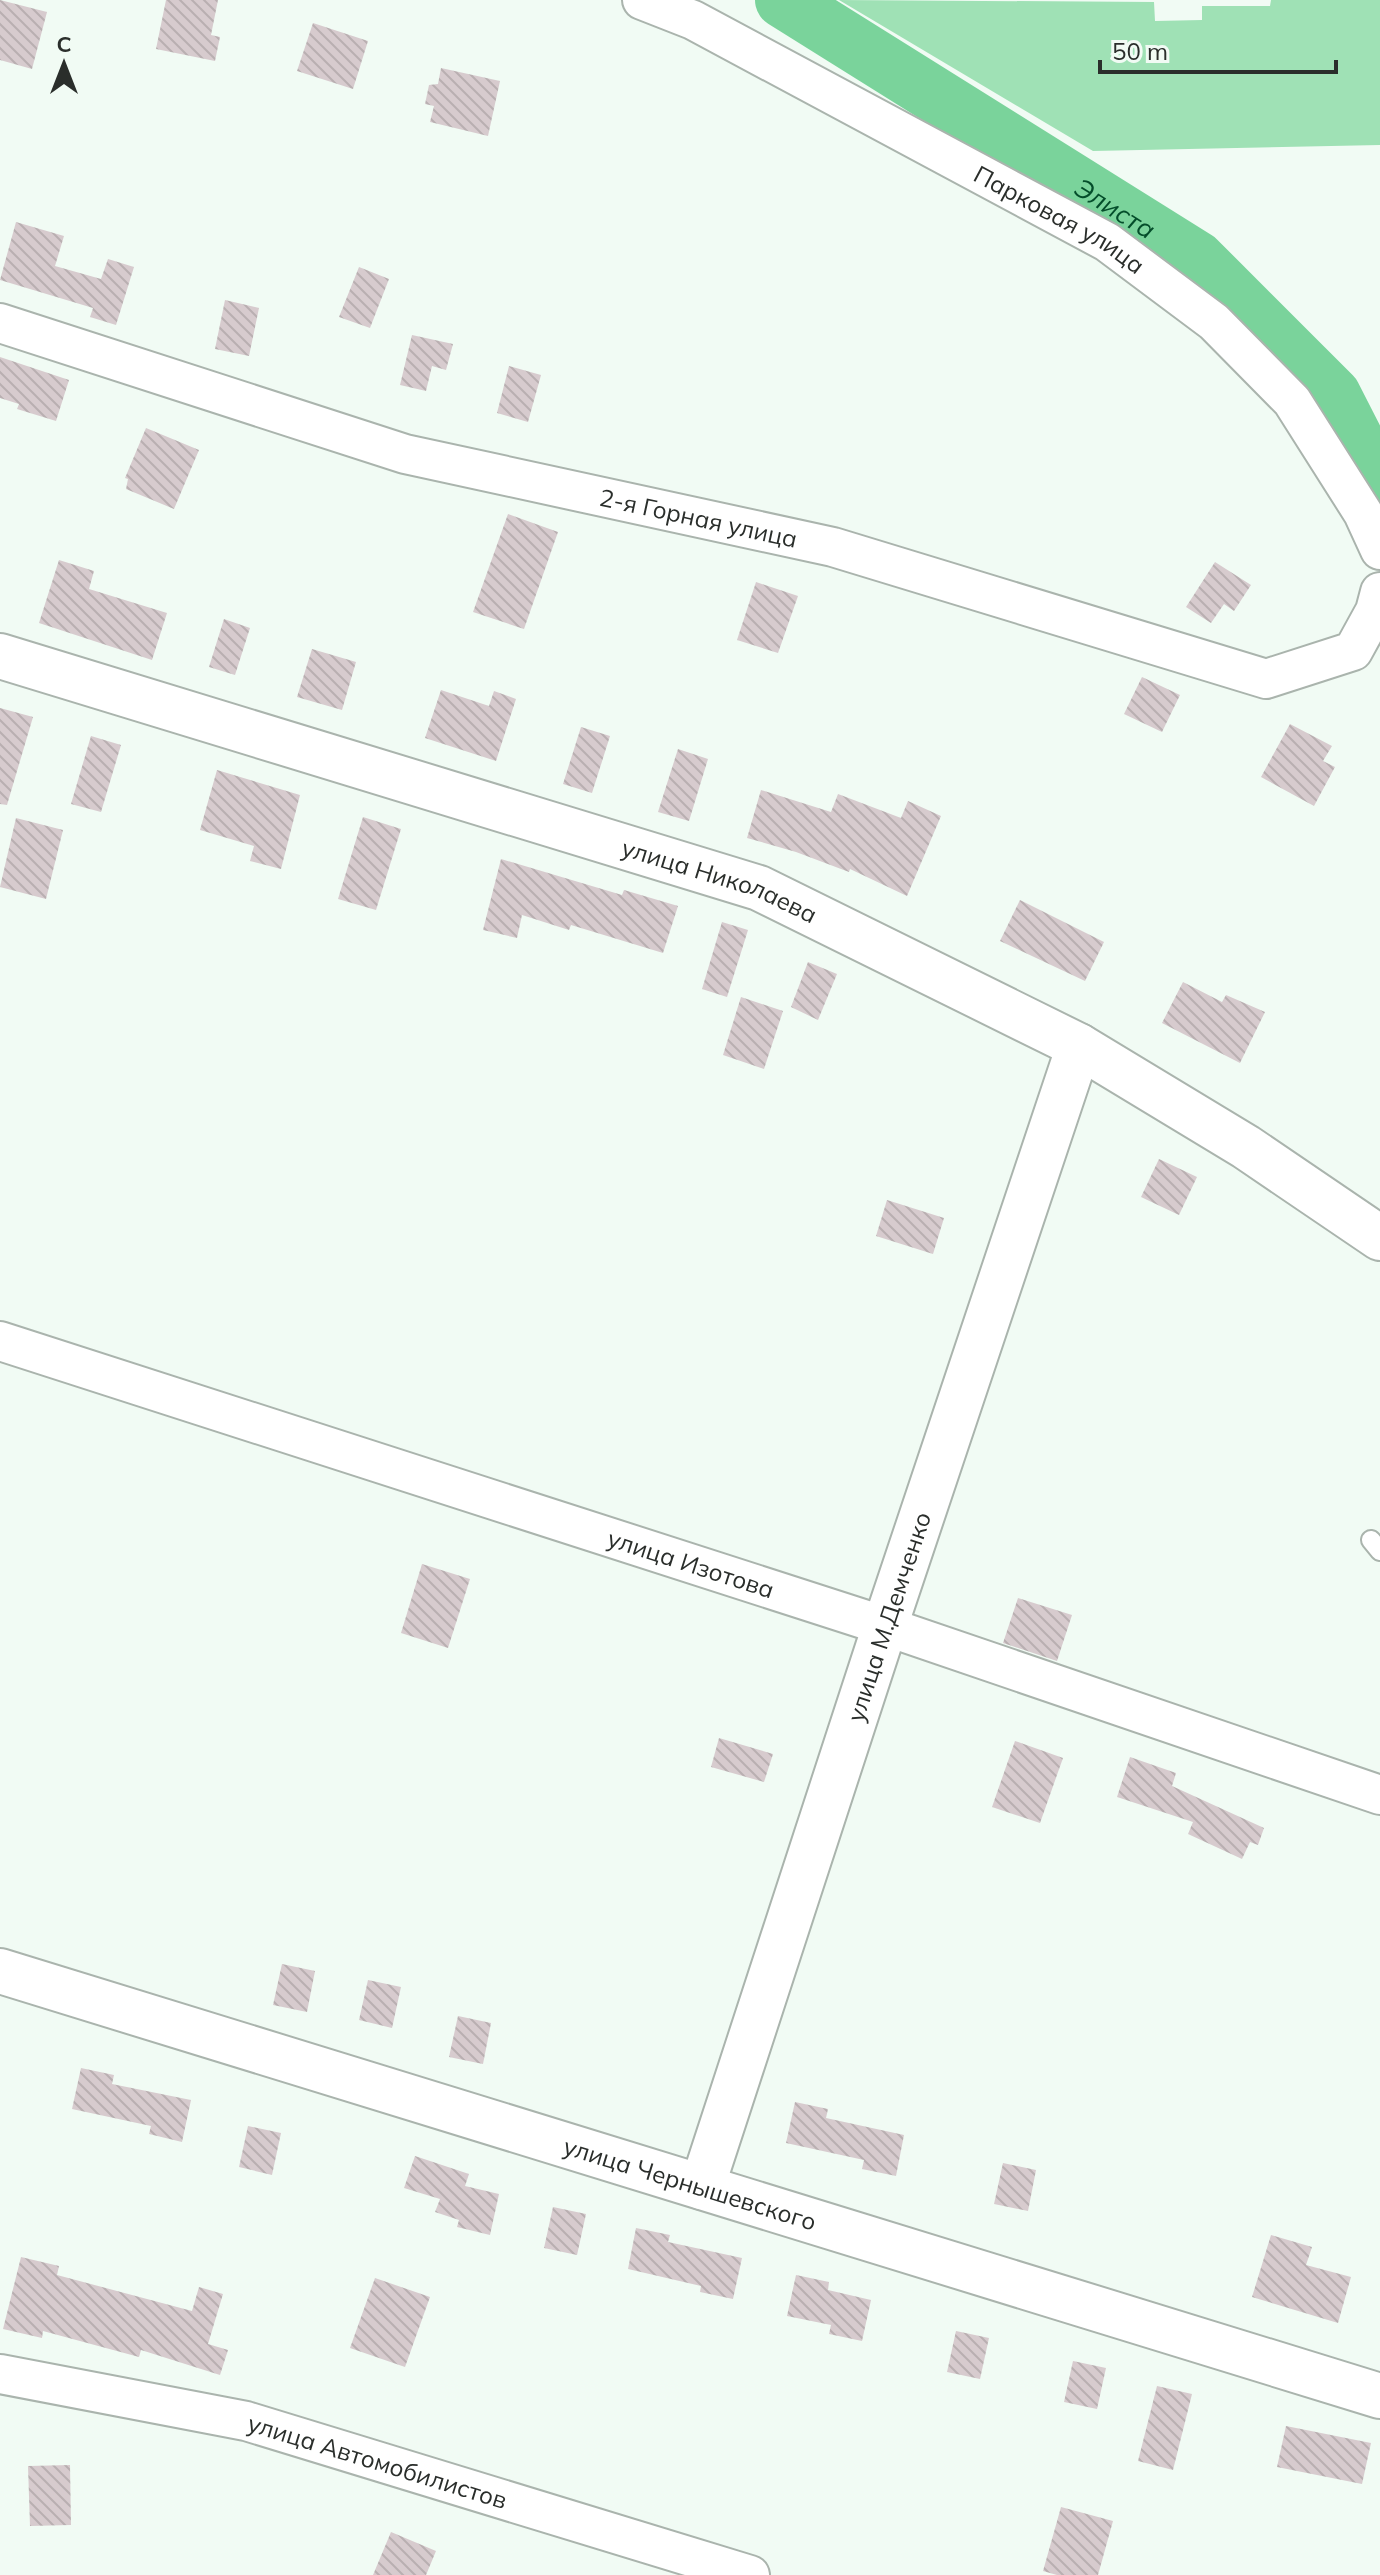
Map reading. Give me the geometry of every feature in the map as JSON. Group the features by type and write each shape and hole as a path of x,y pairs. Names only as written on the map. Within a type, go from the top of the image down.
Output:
{"street":[{"name":"Парковая улица","path":"642,0 693,20 1107,242 1214,322 1292,401 1363,513 1380,550"},
{"name":"2-я Горная улица","path":"0,323 405,454 833,547 1266,679 1353,651 1378,602"},
{"name":"улица Николаева","path":"0,656 759,888 1079,1046 1246,1147 1380,1238"},
{"name":"улица М.Демченко","path":"702,2187 1079,1046"},
{"name":"улица Изотова","path":"0,1341 885,1626 1380,1795"},
{"name":"улица Чернышевского","path":"0,1971 1380,2396"},
{"name":"улица Автомобилистов","path":"0,2374 246,2421 750,2575"}],"green space":[{"path":"839,0 1154,2 1155,21 1202,20 1202,6 1270,6 1271,0 1380,0 1380,145 1093,151"}],"building":[{"path":"0,0 47,12 32,69 0,60"},
{"path":"166,0 218,0 211,35 220,37 215,61 156,49"},
{"path":"313,23 368,41 353,89 297,71"},
{"path":"441,68 500,81 488,136 430,122 434,106 425,104 429,85 438,84"},
{"path":"16,222 64,236 55,266 101,279 108,259 134,267 116,325 90,317 93,308 0,280"},
{"path":"359,267 389,279 370,328 339,317"},
{"path":"225,300 259,308 249,356 215,349"},
{"path":"412,335 453,344 446,370 432,366 426,391 400,385"},
{"path":"0,357 69,380 56,421 17,409 19,404 0,398"},
{"path":"509,366 541,375 528,422 497,413"},
{"path":"146,428 199,450 174,509 126,489 128,479 125,478"},
{"path":"508,514 558,532 524,629 473,612"},
{"path":"59,560 94,571 89,589 167,613 152,660 39,623"},
{"path":"1215,562 1251,585 1234,611 1224,604 1211,623 1186,607"},
{"path":"756,582 798,596 778,653 737,640"},
{"path":"224,619 250,628 235,675 209,667"},
{"path":"312,649 356,662 342,710 297,697"},
{"path":"1142,677 1180,695 1162,732 1124,714"},
{"path":"441,690 489,706 494,691 516,699 496,761 425,738"},
{"path":"0,708 33,717 7,805 0,804"},
{"path":"1290,724 1332,746 1323,761 1335,767 1314,806 1261,777"},
{"path":"581,727 610,736 592,793 563,784"},
{"path":"91,736 121,745 101,812 71,804"},
{"path":"678,749 708,759 689,821 658,812"},
{"path":"217,770 300,795 281,869 250,861 254,846 200,830"},
{"path":"761,790 831,812 838,794 901,818 908,801 941,816 907,896 850,869 849,872 747,838"},
{"path":"363,817 401,829 376,910 338,899"},
{"path":"16,818 63,830 46,899 0,887"},
{"path":"501,859 622,895 624,890 678,906 663,953 571,925 569,930 522,915 517,938 483,930"},
{"path":"1020,900 1104,942 1085,981 1000,941"},
{"path":"722,922 748,930 727,997 702,989"},
{"path":"808,962 837,974 818,1020 791,1007"},
{"path":"1183,982 1222,1002 1226,995 1265,1012 1240,1063 1162,1023"},
{"path":"741,997 783,1011 764,1069 723,1055"},
{"path":"1159,1159 1197,1177 1179,1215 1141,1197"},
{"path":"887,1200 944,1218 933,1254 876,1236"},
{"path":"422,1564 470,1579 448,1648 401,1633"},
{"path":"1018,1598 1072,1615 1057,1661 1003,1643"},
{"path":"719,1738 773,1754 764,1782 711,1767"},
{"path":"1015,1741 1063,1758 1040,1823 992,1807"},
{"path":"1130,1757 1176,1773 1172,1786 1264,1828 1258,1845 1250,1842 1242,1859 1188,1834 1193,1822 1117,1797"},
{"path":"282,1964 315,1971 307,2012 273,2005"},
{"path":"368,1980 401,1987 392,2028 359,2020"},
{"path":"458,2016 491,2023 483,2064 449,2057"},
{"path":"81,2068 114,2075 112,2084 191,2100 182,2142 149,2134 151,2126 72,2109"},
{"path":"795,2102 828,2109 826,2118 904,2135 896,2176 862,2169 864,2160 786,2143"},
{"path":"248,2126 281,2133 272,2175 239,2167"},
{"path":"415,2156 469,2174 465,2186 499,2194 490,2235 457,2227 459,2220 435,2212 440,2199 404,2188"},
{"path":"1003,2163 1036,2170 1028,2211 994,2204"},
{"path":"553,2207 586,2214 577,2255 544,2248"},
{"path":"636,2228 670,2235 668,2242 742,2258 733,2299 700,2292 701,2286 628,2269"},
{"path":"1271,2235 1312,2247 1306,2265 1351,2277 1338,2323 1252,2297"},
{"path":"21,2257 59,2266 57,2275 192,2311 199,2287 223,2294 208,2344 228,2350 220,2375 141,2350 139,2357 43,2331 42,2338 3,2329"},
{"path":"796,2275 829,2282 828,2290 871,2300 862,2341 829,2334 831,2325 787,2316"},
{"path":"375,2278 430,2297 405,2367 350,2348"},
{"path":"956,2331 989,2338 980,2379 947,2372"},
{"path":"1073,2361 1106,2368 1097,2409 1064,2402"},
{"path":"1157,2386 1192,2394 1173,2470 1138,2461"},
{"path":"1286,2426 1371,2443 1362,2484 1277,2467"},
{"path":"70,2465 71,2525 30,2526 28,2466"},
{"path":"1061,2507 1113,2521 1098,2575 1057,2575 1043,2571"},
{"path":"391,2532 436,2551 426,2575 373,2575"}],"waterway":[{"name":"Элиста","path":"783,0 1197,259 1333,395 1380,487"}]}
